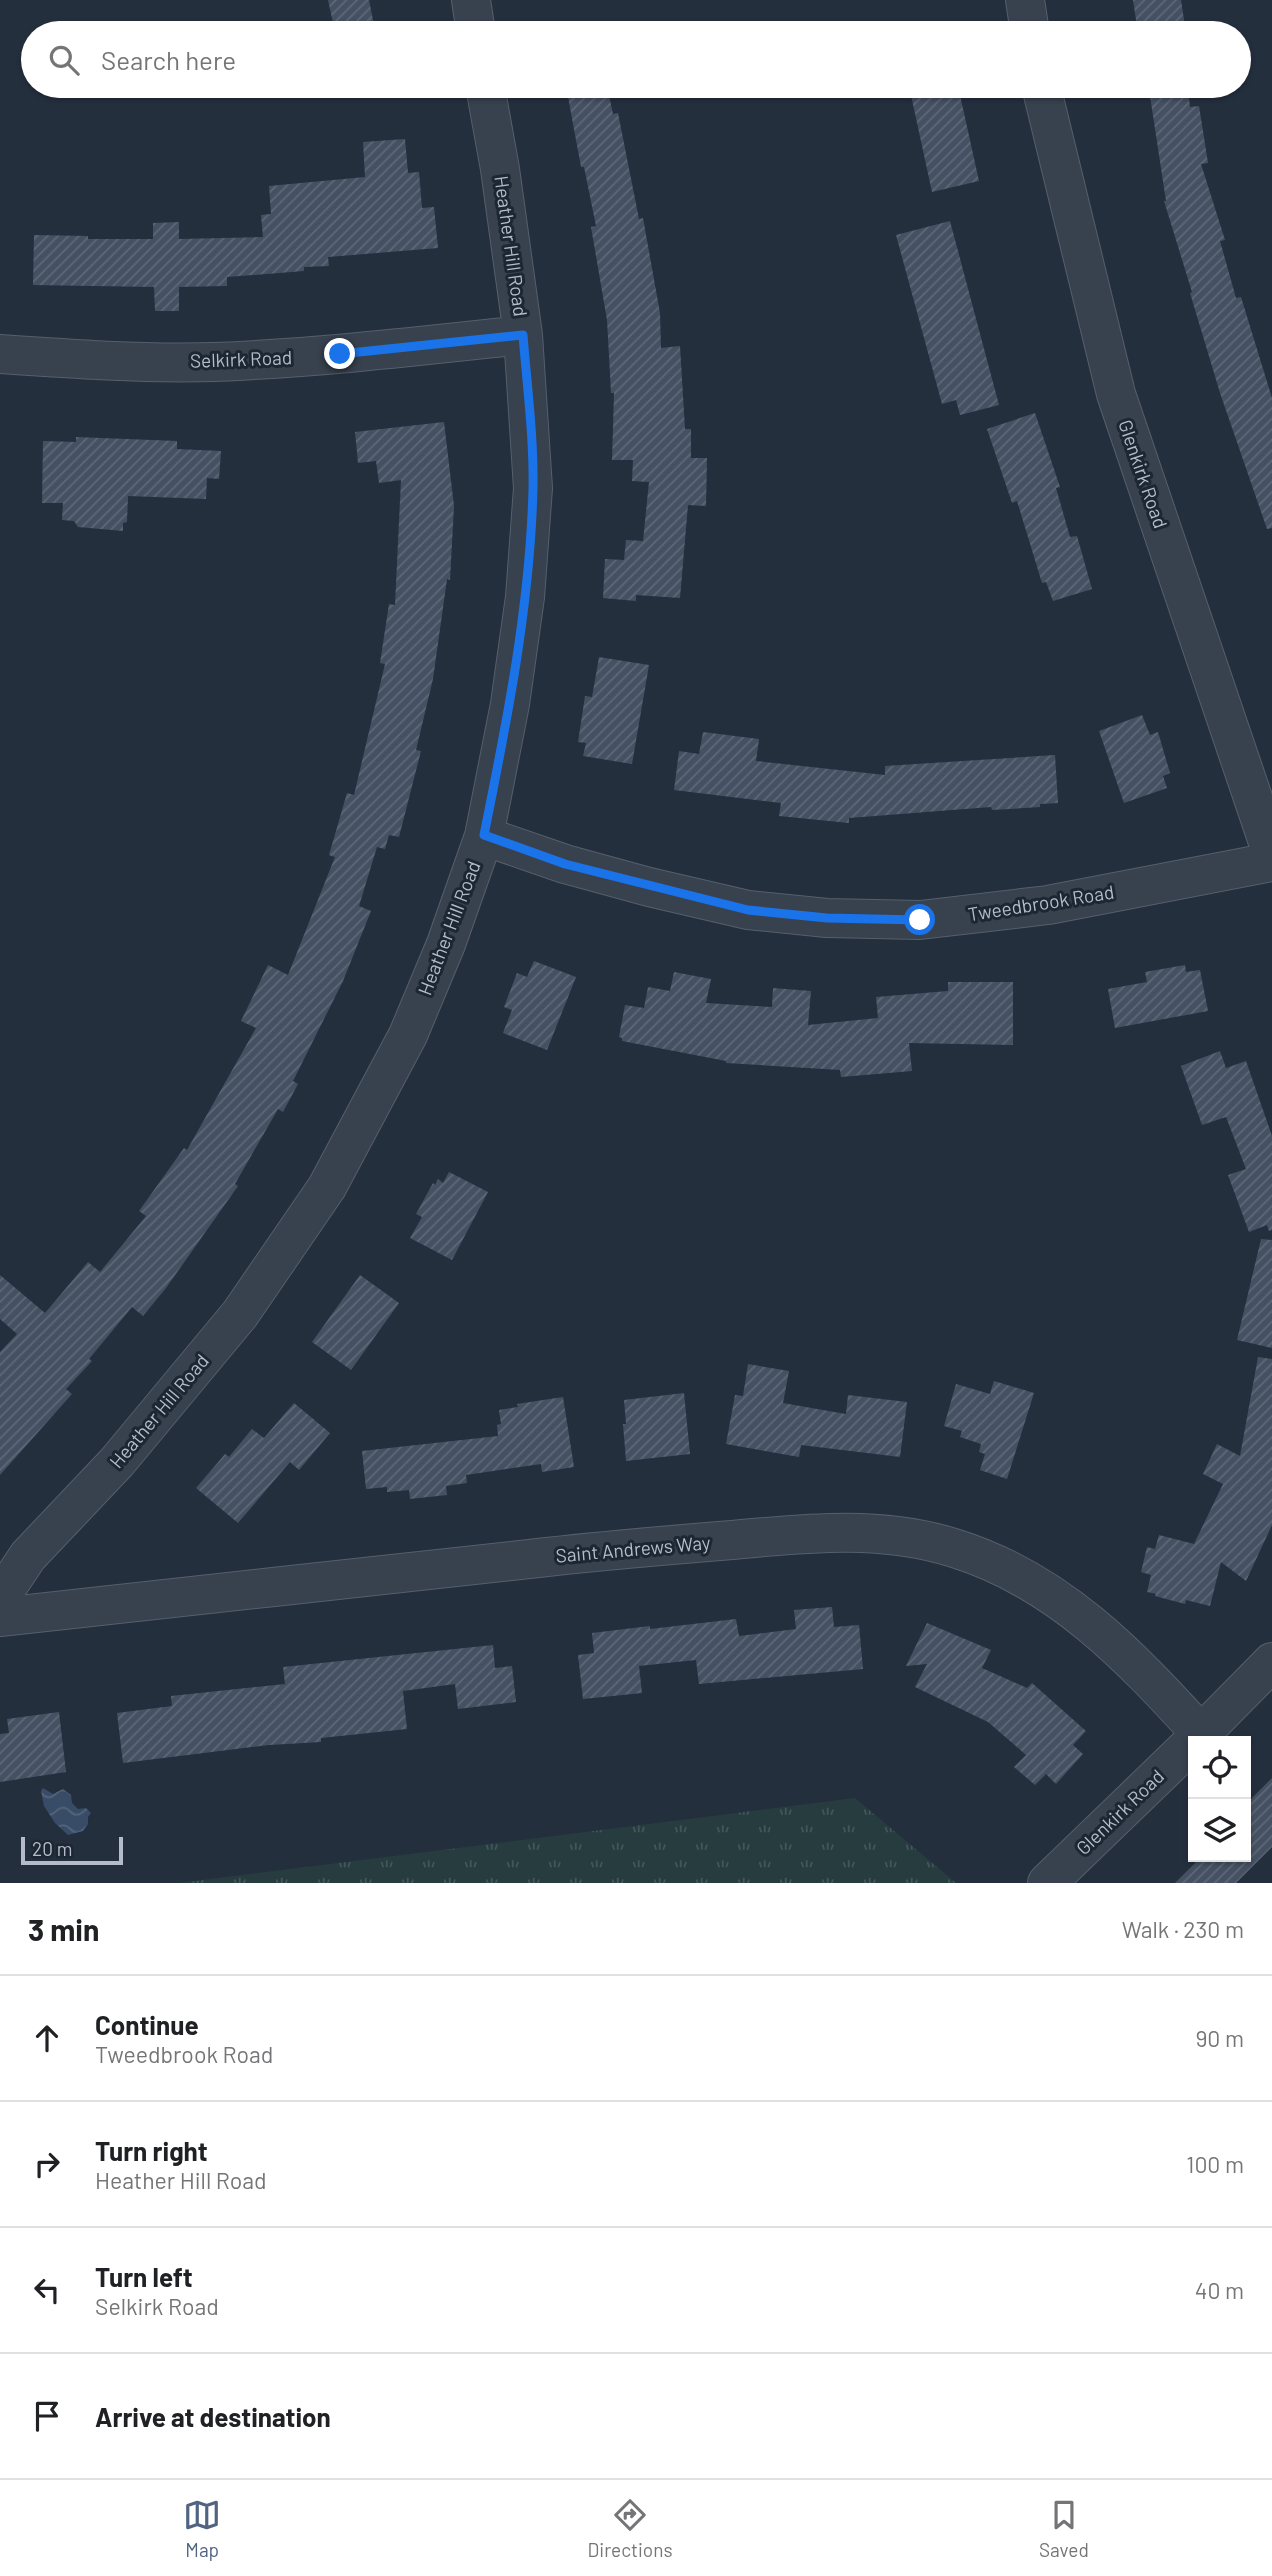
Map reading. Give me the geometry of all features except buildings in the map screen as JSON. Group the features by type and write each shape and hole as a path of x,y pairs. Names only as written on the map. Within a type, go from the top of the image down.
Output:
{"street":[{"path":"471,0 474,21"},
{"path":"1025,0 1028,21"},
{"name":"Heather Hill Road","path":"0,1598 28,1556 117,1462 240,1314 327,1187 408,1035 446,944 484,835 510,704 526,597 533,488 523,335 487,98"},
{"name":"Glenkirk Road","path":"1044,98 1116,394 1272,854"},
{"name":"Selkirk Road","path":"0,354 85,360 212,362 352,353 523,335"},
{"name":"Tweedbrook Road","path":"484,835 565,864 649,887 748,910 827,918 920,920 1048,905 1272,862"},
{"name":"Saint Andrews Way","path":"0,1617 635,1548 828,1532 886,1534 953,1547 1017,1572 1064,1603 1104,1635 1159,1687 1194,1736"},
{"name":"Glenkirk Road","path":"1199,1736 1272,1662"},
{"name":"Glenkirk Road","path":"1047,1883 1188,1747"}],"green space":[{"path":"855,1798 956,1883 179,1883"}],"water":[{"path":"43,1788 53,1794 63,1789 71,1795 72,1803 78,1809 86,1808 91,1813 83,1831 68,1835 55,1823 44,1806 41,1791"}],"route":[{"path":"340,354 523,335 533,488 526,597 510,704 484,835 565,864 748,910 827,918 920,920"}]}
